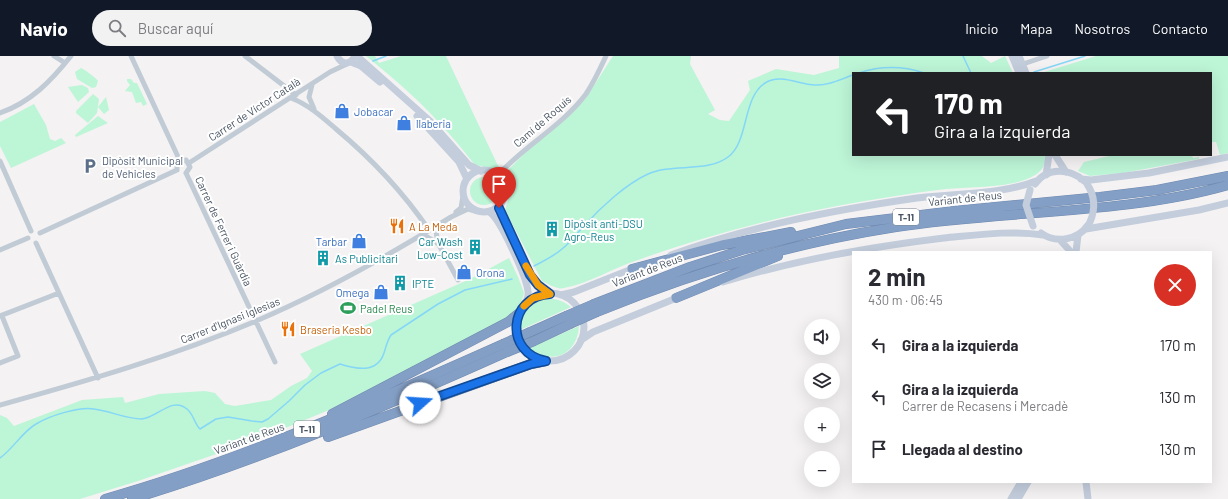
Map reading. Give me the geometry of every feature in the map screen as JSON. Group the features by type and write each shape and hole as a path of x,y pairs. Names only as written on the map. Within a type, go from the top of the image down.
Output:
{"highway":[{"name":"Variant de Reus","path":"104,499 251,450 350,412 505,348 596,308 643,283 742,250 846,224 954,211 1114,196 1157,190 1228,176"},
{"name":"Variant de Reus","path":"596,308 737,262 797,246 896,227 958,219 1103,206 1160,199 1228,185"},
{"path":"632,269 722,245 828,224 846,224"},
{"path":"676,298 771,258 859,234"},
{"path":"251,450 326,416 508,322 519,314"},
{"name":"Variant de Reus","path":"132,499 240,464 376,410 505,348"},
{"path":"240,464 276,456 517,369 546,361"}],"street":[{"path":"54,56 65,63"},
{"path":"0,113 19,105 40,91 71,56"},
{"path":"131,56 180,161"},
{"path":"245,56 296,95"},
{"name":"Camí de Roquís","path":"497,176 526,148 574,108 594,81 606,56"},
{"path":"1012,56 1019,72"},
{"path":"1019,56 1026,72"},
{"path":"1023,64 1047,56"},
{"path":"338,58 344,63 353,59"},
{"name":"Carrer de Víctor Català","path":"330,72 338,58"},
{"path":"353,59 430,121 469,165 497,176 503,184 504,193 498,205 489,212"},
{"path":"353,59 393,92 432,130 459,162 467,179"},
{"name":"Carrer de Víctor Català","path":"189,163 330,72 353,59"},
{"path":"312,84 309,102 317,113"},
{"path":"291,98 305,104 359,148 395,185 429,230"},
{"path":"1046,175 1049,156"},
{"path":"1057,156 1066,172"},
{"path":"561,296 681,251 790,220 935,196 1000,190 1025,186 1055,172 1066,172 1084,181 1149,173 1228,157"},
{"path":"178,170 180,173 186,173 190,169 189,163 185,160 180,161"},
{"path":"0,161 2,170 31,230"},
{"path":"178,170 177,165 180,161"},
{"path":"40,233 178,170"},
{"path":"481,171 474,173 467,179 463,196 469,206 476,210 489,212 499,224 524,278 528,292 526,303 519,314 516,330 522,347 530,355 546,361 565,357 572,353 581,340 592,332 676,298 761,271 852,251 962,236 1029,233 1060,240 1070,251"},
{"name":"Carrer de Ferrer i Guàrdia","path":"186,173 275,362"},
{"path":"1036,181 1030,190 1026,205 1033,226 1043,235"},
{"path":"1084,181 1095,202 1093,215 1086,229"},
{"name":"Carrer d'Ignasi Iglesias","path":"0,405 98,378 181,350 256,321 340,282 429,230 462,208 463,196"},
{"path":"1060,240 1078,235 1086,229 1102,225 1157,218 1228,203"},
{"path":"498,205 530,275 538,285 550,294"},
{"name":"Carrer d'Ignasi Iglesias","path":"451,216 468,209 476,210"},
{"path":"435,226 435,234 438,243 458,280"},
{"path":"31,230 36,230 40,233"},
{"path":"28,238 28,233 31,230"},
{"path":"36,243 40,239 40,233"},
{"path":"422,234 438,243"},
{"path":"1076,251 1078,235"},
{"path":"28,238 31,242 36,243 98,378"},
{"path":"0,250 28,238"},
{"path":"0,363 18,356 1,316 59,293"},
{"path":"526,303 537,296 550,294 561,296 571,301 581,316 583,328 581,340"},
{"path":"1010,499 1025,483"},
{"path":"1018,499 1025,483"},
{"path":"1086,483 1088,499"}],"green space":[{"path":"366,56 375,56 379,63 401,56 446,56 500,170 475,165 424,107 397,81"},
{"path":"613,56 691,56 690,64 715,110 708,114 720,120 729,121 750,90 748,81 776,69 814,75 839,68 839,56 982,56 991,63 1005,56 1013,72 852,72 852,156 1045,156 1045,161 1042,169 1035,175 1027,179 1005,185 946,189 894,196 790,216 713,235 629,263 583,283 559,288 542,281 505,210 509,192 504,174 586,98"},
{"path":"1096,56 1228,56 1228,153 1220,155 1216,142 1212,142 1212,72 1044,72"},
{"path":"81,68 98,81 96,87 92,88 77,79 75,72"},
{"path":"127,79 131,79 134,83 137,83 147,104 143,106 141,102 136,103 132,92 125,91 130,85"},
{"path":"82,85 88,88 89,92 78,102 68,87"},
{"path":"93,94 99,99 97,113 88,123 76,113 76,111"},
{"path":"106,97 109,110 104,114 98,107"},
{"path":"34,104 46,125 50,139 55,141 61,138 66,143 11,168 0,146 0,122"},
{"path":"98,116 108,123 76,137 75,135"},
{"path":"1109,156 1199,157 1199,159 1123,173 1090,176 1078,171 1084,162"},
{"path":"484,177 494,181 498,191 494,201 484,205 474,201 470,191 474,181"},
{"path":"509,258 524,293 522,300 514,313 504,320 329,410 254,441 138,481 80,499 0,499 0,415 7,418 14,426 82,400 123,397 125,403 159,394 205,391 215,393 225,404 235,406 271,400 291,386 307,378 312,371 300,354 470,279"},
{"path":"543,299 558,300 571,307 520,330 522,319 526,311"},
{"path":"579,326 574,344 562,355 554,357 546,356 529,348"}],"waterway":[{"path":"373,61 386,56"},
{"path":"963,56 971,72"},
{"path":"1034,72 1085,56"},
{"path":"863,72 883,68 900,68 920,72"},
{"path":"534,266 562,249 606,204 640,178 657,171 710,165 720,162 728,157 735,150 739,141 752,99 765,83 771,80 784,79 809,85 820,85 852,75"},
{"path":"0,458 31,427 56,415 73,410 88,408 130,418 142,419 148,418 170,406 176,405 187,409 193,416 200,429 216,419 228,417 262,422 268,419 305,385 321,373 340,364 359,368 371,367 376,364 381,360 391,335 438,304 465,290 512,279"}],"slow traffic":[{"path":"524,306 533,298 550,294 542,289 533,280 526,266"}],"place":[{"name":"Jobacar","path":"342,111"},
{"name":"llaberia","path":"404,123"},
{"name":"Dipòsit Municipal de Vehicles","path":"90,166"},
{"name":"A La Meda","path":"397,226"},
{"name":"Dipòsit anti-DSU Agro-Reus","path":"552,229"},
{"name":"Tarbar","path":"359,241"},
{"name":"Car Wash Low-Cost","path":"475,247"},
{"name":"As Publicitari","path":"323,258"},
{"name":"Orona","path":"464,272"},
{"name":"IPTE","path":"400,283"},
{"name":"Omega","path":"381,292"},
{"name":"Padel Reus","path":"348,308"},
{"name":"Braseria Kesbo","path":"288,329"}],"route":[{"path":"420,403 531,364 546,361 535,358 522,347 517,336 516,325 519,314 526,303 537,296 550,294 542,289 530,275 499,208"}]}
